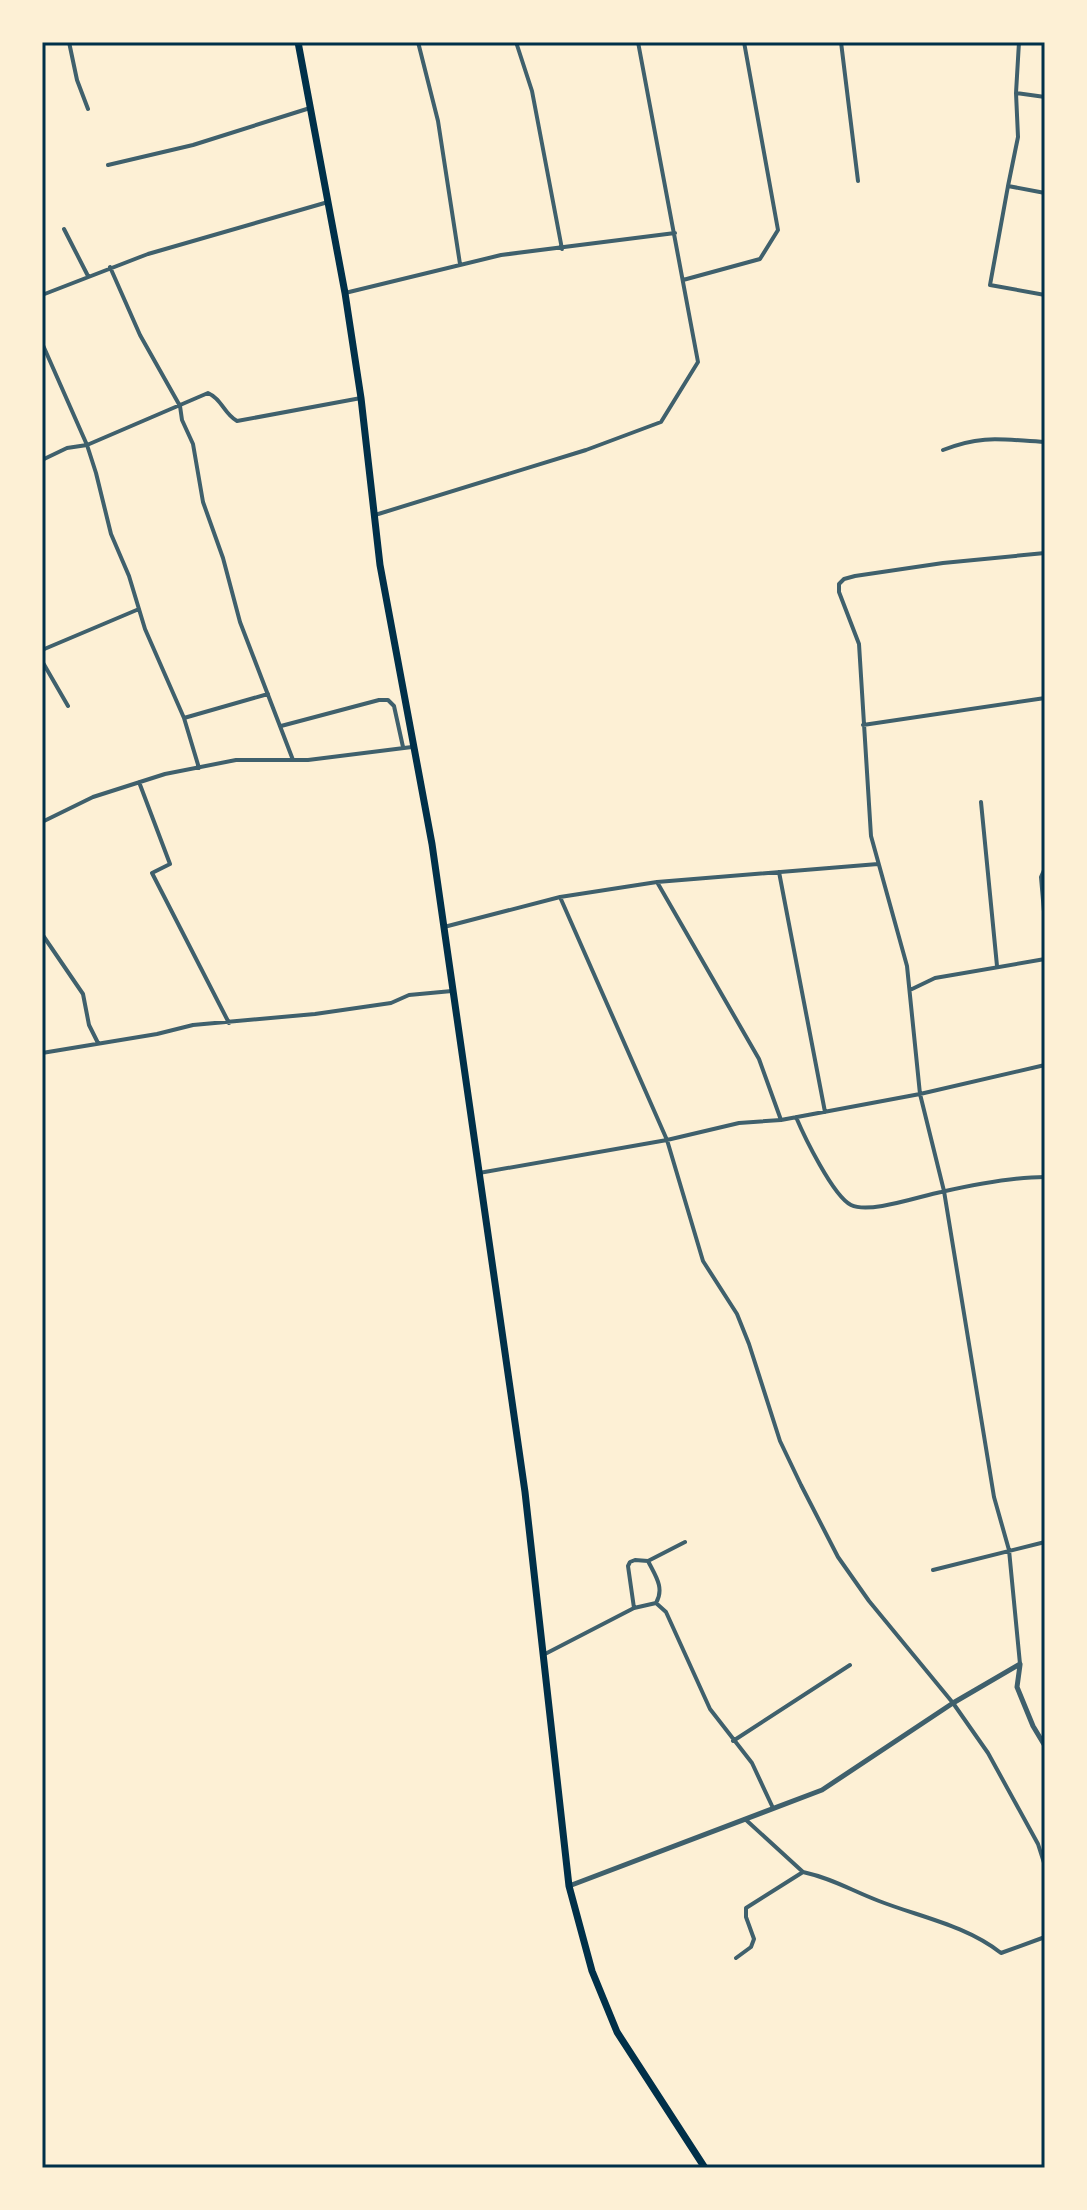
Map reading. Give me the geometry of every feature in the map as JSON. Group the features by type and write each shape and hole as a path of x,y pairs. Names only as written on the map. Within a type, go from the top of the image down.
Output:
{"highway":[{"path":"298,42 345,293 361,398 380,565 432,844 525,1492 569,1886 592,1971 617,2032 705,2168"}],"street":[{"path":"69,42 77,80 88,109"},
{"path":"418,42 438,121 460,264"},
{"path":"516,42 532,91 562,249"},
{"path":"375,515 556,459 661,422 698,362 638,42"},
{"path":"683,280 760,259 778,230 744,42"},
{"path":"841,42 858,181"},
{"path":"1019,42 1016,93 1018,137 990,285 1045,295"},
{"path":"1016,93 1045,97"},
{"path":"108,165 193,145 310,108"},
{"path":"1008,186 1045,193"},
{"path":"42,295 148,254 328,202"},
{"path":"64,229 88,276"},
{"path":"345,293 501,255 675,233"},
{"path":"110,267 140,335 180,406 182,420 193,444 203,502 223,558 240,622 293,760"},
{"path":"42,343 87,445 111,534 184,718 199,768"},
{"path":"42,460 67,448 87,445 208,393 216,396 231,418 243,421 361,398"},
{"path":"943,450 968,440 991,438 1045,442"},
{"path":"1045,553 943,563 844,579 839,584 839,592 859,644 871,836 907,966 920,1094 944,1191 994,1497 1009,1550 1020,1664 1017,1687 1045,1746"},
{"path":"42,650 139,609"},
{"path":"42,661 68,706"},
{"path":"184,718 268,694"},
{"path":"863,725 1045,698"},
{"path":"281,727 388,700 394,706 403,747"},
{"path":"42,822 93,797 139,782 236,760 293,760 413,746"},
{"path":"139,782 170,864 152,873 229,1023"},
{"path":"981,802 997,966"},
{"path":"444,927 560,897 657,882 878,864"},
{"path":"1045,868 1041,877 1045,923"},
{"path":"779,872 825,1112"},
{"path":"657,882 759,1059 781,1120"},
{"path":"560,897 667,1140 703,1261 737,1314 780,1441 831,1545 869,1601 953,1703 988,1753 1038,1844 1045,1866"},
{"path":"42,934 83,994 89,1025 98,1043"},
{"path":"910,990 935,978 1045,959"},
{"path":"42,1053 193,1025 315,1014 391,1003 409,995 452,991"},
{"path":"479,1173 667,1140 739,1123 781,1120 920,1094 1045,1065"},
{"path":"796,1117 815,1156 849,1204 855,1207 887,1205 944,1191 1045,1177"},
{"path":"634,1608 628,1566 635,1560 648,1561 685,1542"},
{"path":"933,1570 1045,1542"},
{"path":"648,1561 660,1586 656,1603"},
{"path":"656,1603 666,1612 710,1709 752,1763 773,1808"},
{"path":"545,1654 634,1608 656,1603"},
{"path":"569,1886 822,1790 953,1703 1020,1664"},
{"path":"733,1741 850,1665"},
{"path":"745,1819 803,1872 831,1878 877,1900 966,1931 1001,1953 1045,1937"},
{"path":"736,1958 751,1947 754,1939 746,1908 803,1872"}]}
